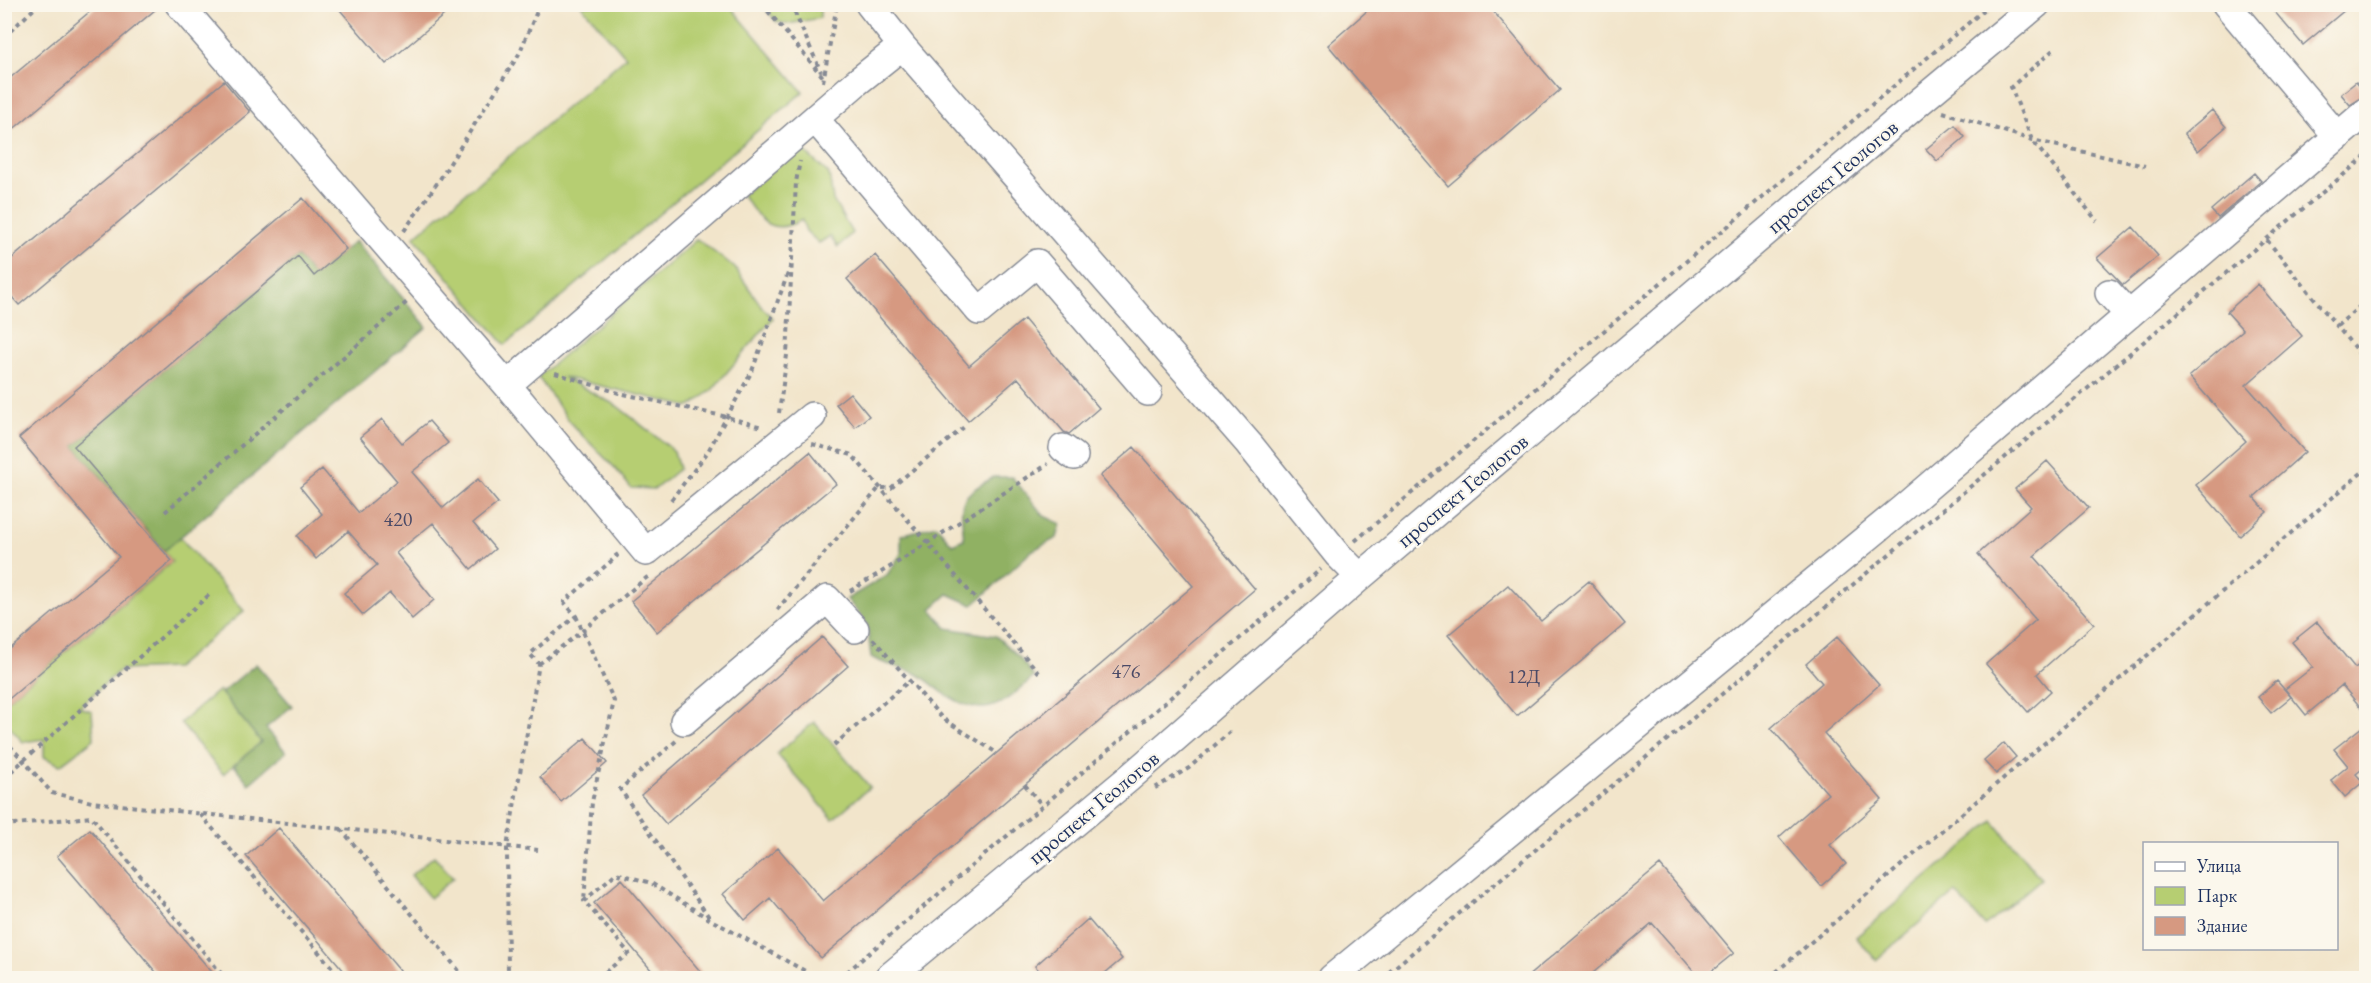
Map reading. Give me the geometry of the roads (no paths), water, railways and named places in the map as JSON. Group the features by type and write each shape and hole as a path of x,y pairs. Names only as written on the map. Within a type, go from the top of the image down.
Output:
{"street":[{"path":"179,4 507,385 646,552 782,434 812,416"},
{"path":"868,4 1249,444 1338,555 1360,577"},
{"name":"проспект Геологов","path":"888,978 1137,771 1360,577 2037,4"},
{"path":"2226,4 2338,137"},
{"path":"507,385 902,46"},
{"path":"1332,978 1810,586 2367,112"},
{"path":"815,119 979,311 1037,263 1148,392"},
{"path":"2109,293 2129,315"},
{"path":"683,728 827,599 862,633"}]}
